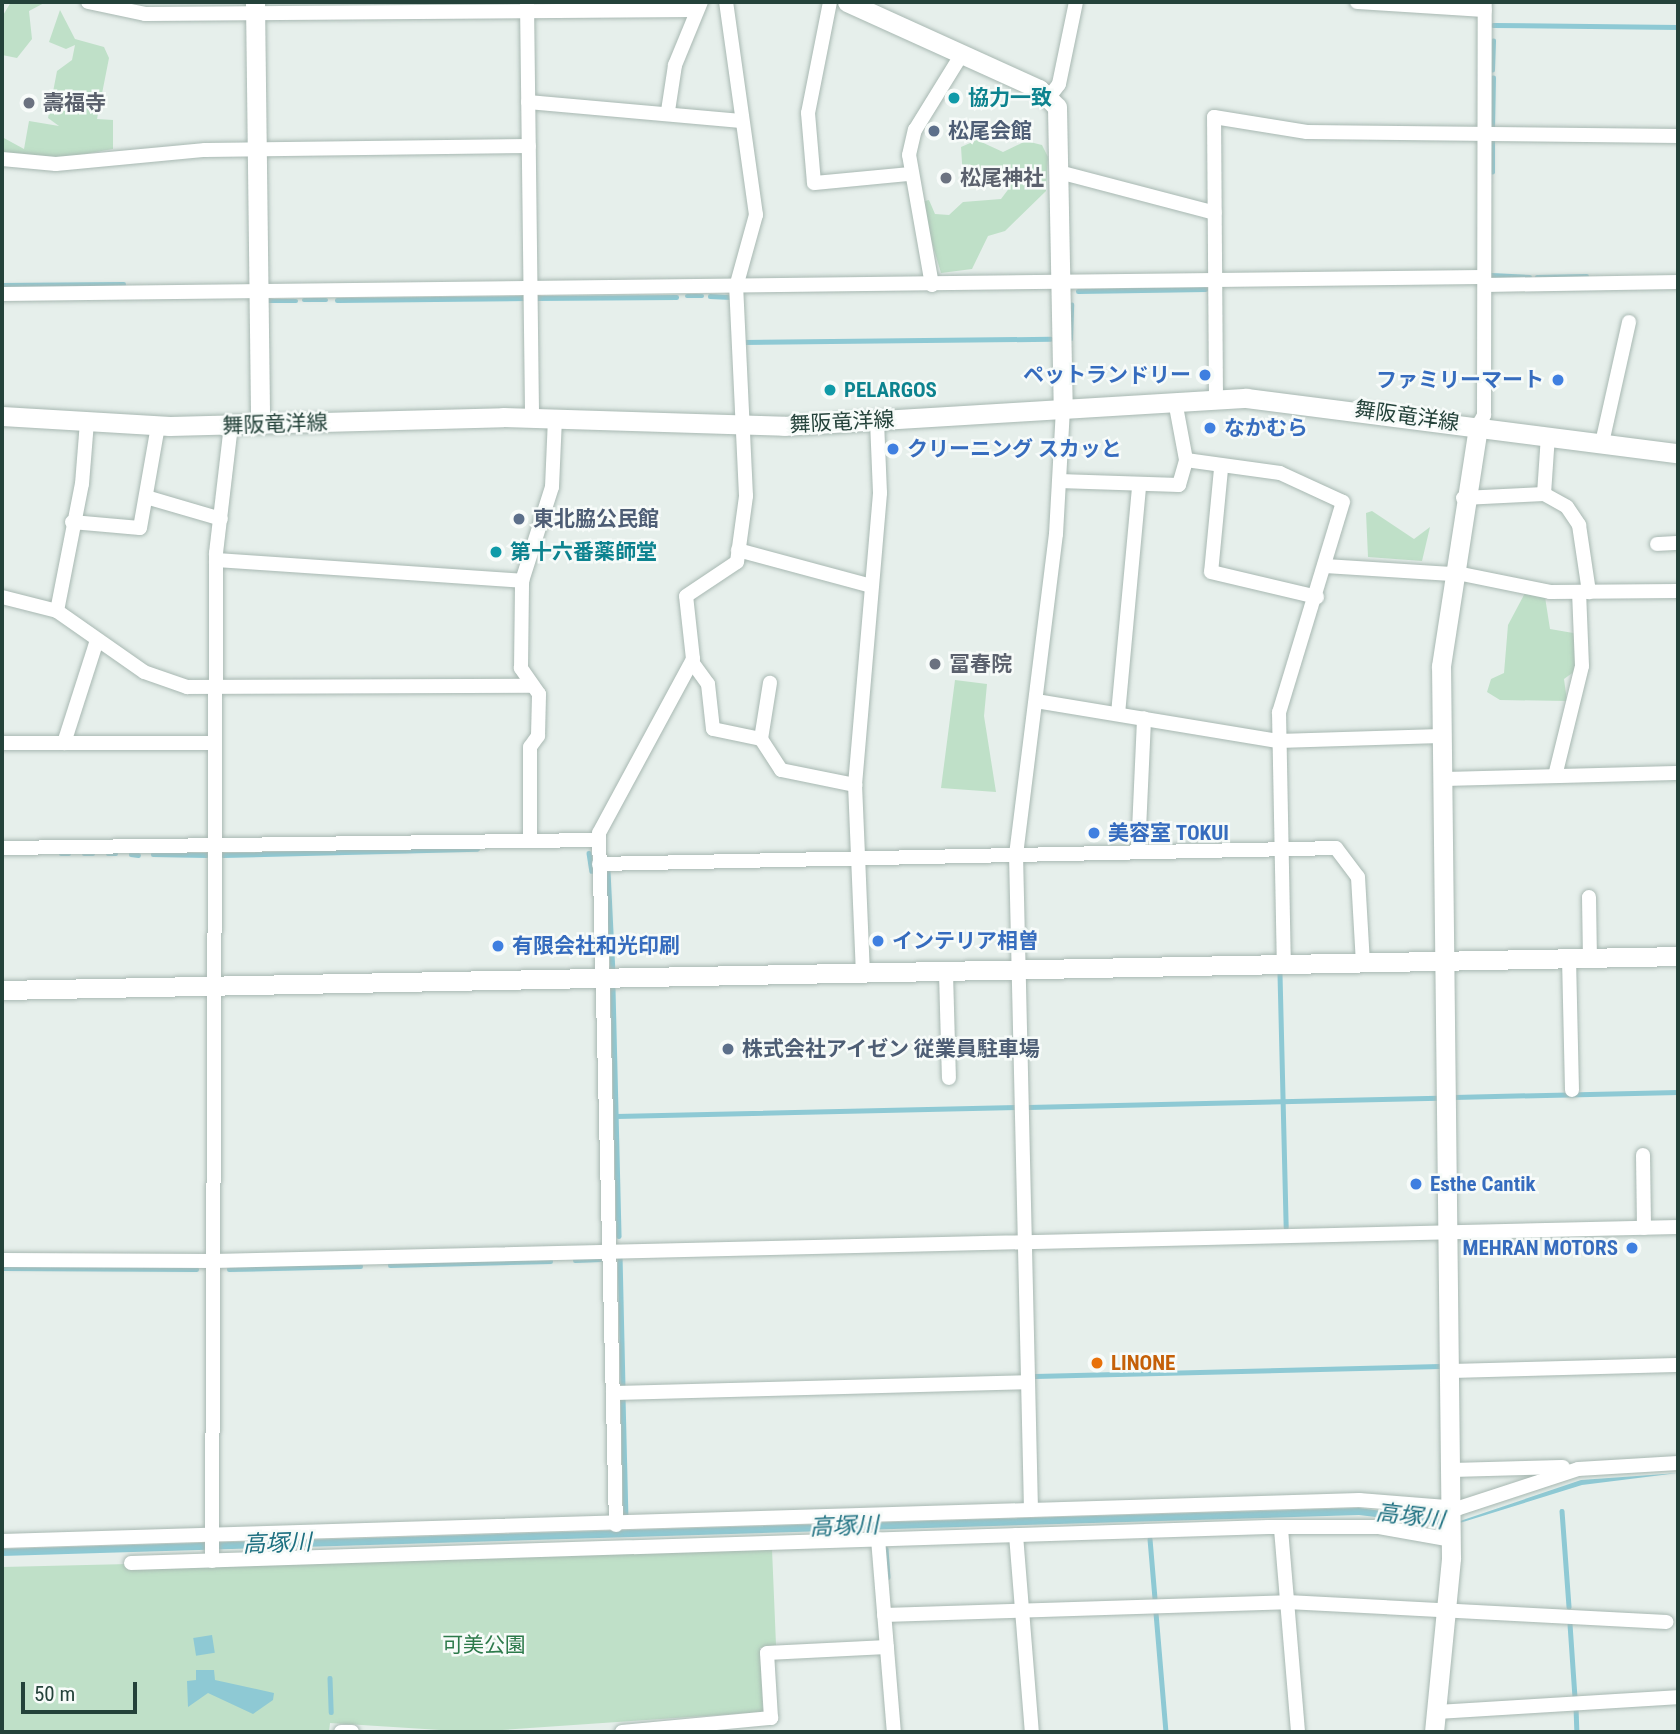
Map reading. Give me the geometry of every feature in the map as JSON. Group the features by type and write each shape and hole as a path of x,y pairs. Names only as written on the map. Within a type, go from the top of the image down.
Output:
{"street":[{"path":"88,2 130,13 255,7 698,6 671,79 668,111"},
{"path":"726,2 756,215 736,287 740,425 747,496 735,566 686,596 692,662 708,684 713,729 761,738"},
{"path":"830,2 808,113 814,183 909,174"},
{"path":"847,2 1049,97 1061,118 1059,172 1063,409 1059,481 1037,701 1016,855 1031,1510"},
{"path":"1049,97 1059,85 1076,2"},
{"path":"1357,2 1485,6 1484,415 1478,426 1463,498 1441,657 1451,1537 1447,1610 1434,1732"},
{"path":"527,5 532,417"},
{"path":"255,7 260,424"},
{"path":"932,285 909,174 912,136 962,54"},
{"path":"528,102 668,111 741,121"},
{"path":"1216,399 1214,117 1307,132 1678,136"},
{"path":"2,159 56,164 256,149 529,146"},
{"path":"1059,172 1215,214"},
{"path":"2,294 1215,281 1678,282"},
{"path":"1602,443 1629,322"},
{"name":"舞阪竜洋線","path":"2,416 158,426 532,417 740,425 877,421 1216,399 1300,402 1678,453"},
{"path":"1059,481 1139,488 1179,485 1186,460 1175,401"},
{"path":"530,841 530,747 538,736 539,694 531,686 522,668 522,581 552,487 555,417"},
{"path":"863,975 855,785 880,493 877,421"},
{"path":"57,611 86,422"},
{"path":"212,1558 216,560 231,425"},
{"path":"72,523 140,528 158,426"},
{"path":"1544,494 1549,435"},
{"path":"1186,460 1221,468 1280,473 1343,502 1317,597 1282,698 1278,741 1284,965"},
{"path":"1221,468 1211,572 1317,597"},
{"path":"1118,714 1139,488"},
{"path":"1463,498 1544,494 1567,507 1579,525 1584,592 1583,666 1555,776"},
{"path":"146,496 221,519"},
{"path":"1657,544 1678,543"},
{"path":"738,551 871,586"},
{"path":"216,560 522,581"},
{"path":"1325,566 1452,573 1550,592 1678,591"},
{"path":"2,597 57,611 144,672 215,688 531,686"},
{"path":"64,743 97,640"},
{"path":"616,1525 599,840 652,724 692,662"},
{"path":"770,683 761,738 781,770 855,785"},
{"path":"1037,701 1278,741 1441,736"},
{"path":"1138,852 1144,718"},
{"path":"2,743 215,743"},
{"path":"1442,779 1678,773"},
{"path":"2,848 215,849 599,840"},
{"path":"600,864 1336,848 1358,877 1363,963"},
{"path":"1589,897 1590,958"},
{"path":"2,990 214,990 1678,956"},
{"path":"1569,958 1572,1090"},
{"path":"947,973 949,1078"},
{"path":"1643,1155 1644,1228"},
{"path":"2,1260 213,1261 1678,1227"},
{"path":"1449,1371 1678,1365"},
{"path":"612,1392 1028,1382"},
{"path":"1450,1470 1578,1469 1678,1463"},
{"path":"2,1541 616,1525 1359,1500 1451,1510 1578,1469"},
{"path":"131,1563 212,1558 1378,1527 1451,1537"},
{"path":"1281,1530 1298,1732"},
{"path":"1016,1535 1032,1732"},
{"path":"878,1539 894,1732"},
{"path":"884,1615 1287,1602 1666,1622"},
{"path":"622,1732 771,1718 767,1653 887,1647"},
{"path":"1436,1712 1678,1697"},
{"path":"341,1732 352,1732"}],"green space":[{"path":"11,2 46,2 29,11 32,39 17,58 2,55 2,17"},
{"path":"60,10 75,39 104,47 109,58 97,119 113,120 113,149 56,159 2,153 2,137 24,149 29,121 59,126 48,118 57,71 72,60 75,45 66,49 49,42"},
{"path":"977,140 1003,152 1026,141 1042,145 1048,157 1046,191 1005,231 988,236 972,269 941,273 920,202 929,200 935,214 949,215 963,202 1001,199 1010,187 1007,169 991,170 971,183 963,178 961,147"},
{"path":"1372,511 1414,539 1430,527 1422,561 1368,557 1366,513"},
{"path":"1525,593 1545,597 1550,629 1579,634 1575,671 1564,679 1567,701 1500,700 1487,692 1491,679 1504,673 1508,625"},
{"path":"955,680 987,684 984,716 996,792 941,788"},
{"name":"可美公園","path":"772,1549 776,1645 760,1648 763,1712 472,1732 330,1723 329,1732 2,1732 2,1567"}],"water":[{"name":"高塚川","path":"1678,1473 1582,1485 1450,1526 1359,1515 2,1556 2,1549 1359,1508 1460,1521 1581,1480"},
{"path":"212,1635 215,1653 196,1656 193,1638"},
{"path":"196,1670 214,1670 215,1680 274,1693 273,1700 253,1714 208,1693 188,1707 187,1681 196,1680"}],"waterway":[{"path":"1493,25 1678,27"},
{"path":"1492,70 1493,41"},
{"path":"1492,128 1493,78"},
{"path":"1492,141 1492,172"},
{"path":"1491,275 1529,277"},
{"path":"1537,277 1586,276"},
{"path":"2,285 123,284"},
{"path":"1078,291 1205,289"},
{"path":"687,296 702,296"},
{"path":"710,296 731,297"},
{"path":"534,298 676,297"},
{"path":"337,300 526,298"},
{"path":"304,300 326,300"},
{"path":"266,301 296,301"},
{"path":"1070,339 1071,305"},
{"path":"742,342 1050,339"},
{"path":"223,855 477,849"},
{"path":"589,853 592,871"},
{"path":"61,854 69,854"},
{"path":"84,854 93,854"},
{"path":"108,854 116,854"},
{"path":"131,854 138,855"},
{"path":"153,854 206,855"},
{"path":"608,871 613,972"},
{"path":"1280,974 1286,1227"},
{"path":"613,989 619,1236"},
{"path":"1454,1097 1678,1092"},
{"path":"1028,1107 1438,1098"},
{"path":"616,1116 1016,1107"},
{"path":"620,1255 623,1388"},
{"path":"575,1260 600,1259"},
{"path":"390,1265 550,1261"},
{"path":"229,1269 360,1266"},
{"path":"4,1268 196,1269"},
{"path":"1035,1376 1440,1366"},
{"path":"623,1397 626,1518"},
{"path":"1562,1511 1569,1607"},
{"path":"1150,1539 1155,1599"},
{"name":"高塚川","path":"886,1549 888,1577"},
{"path":"1156,1613 1166,1732"},
{"path":"1570,1624 1575,1698"},
{"path":"330,1678 331,1712"},
{"path":"1576,1707 1577,1732"}],"place":[{"name":"協力一致","path":"954,98"},
{"name":"壽福寺","path":"29,103"},
{"name":"松尾会館","path":"934,131"},
{"name":"松尾神社","path":"946,178"},
{"name":"ペットランドリー","path":"1205,375"},
{"name":"ファミリーマート","path":"1558,380"},
{"name":"PELARGOS","path":"830,390"},
{"name":"なかむら","path":"1210,428"},
{"name":"クリーニング スカッと","path":"893,449"},
{"name":"東北脇公民館","path":"519,519"},
{"name":"第十六番薬師堂","path":"496,552"},
{"name":"冨春院","path":"935,664"},
{"name":"美容室 TOKUI","path":"1094,833"},
{"name":"インテリア相曽","path":"878,941"},
{"name":"有限会社和光印刷","path":"498,946"},
{"name":"株式会社アイゼン 従業員駐車場","path":"728,1049"},
{"name":"Esthe Cantik","path":"1416,1184"},
{"name":"MEHRAN MOTORS","path":"1632,1248"},
{"name":"LINONE","path":"1097,1363"}]}
